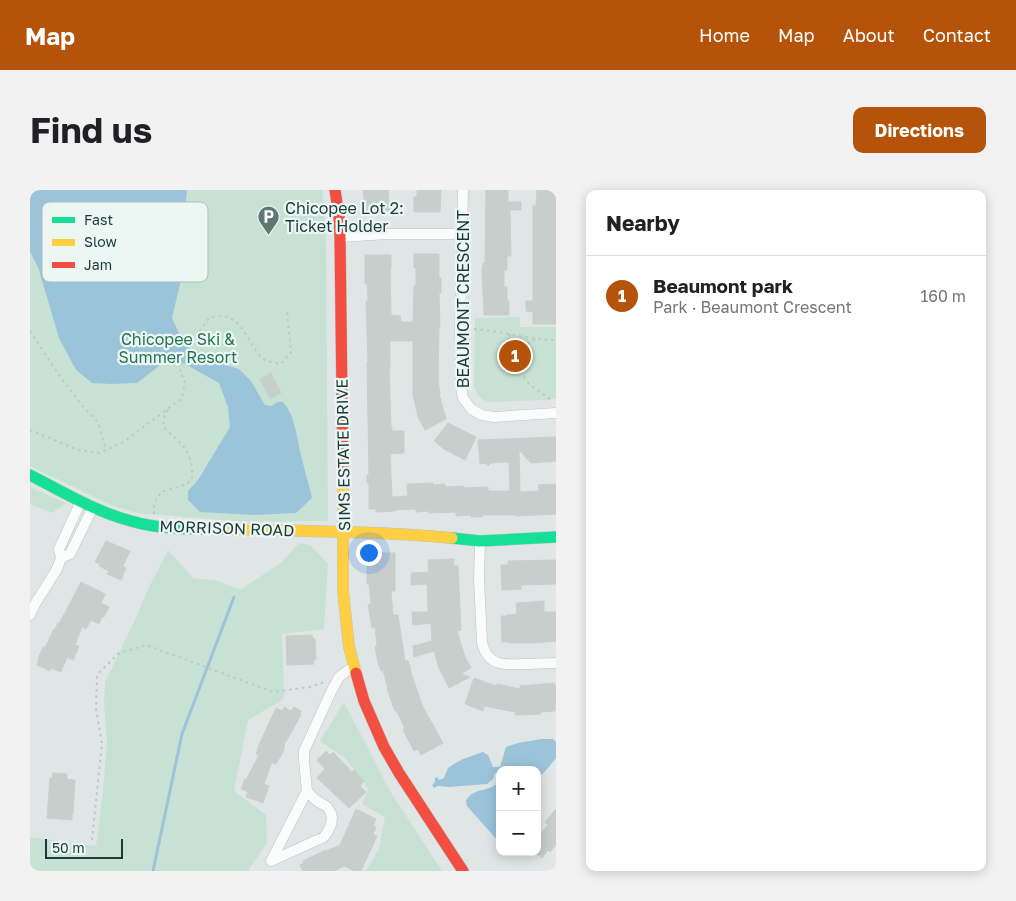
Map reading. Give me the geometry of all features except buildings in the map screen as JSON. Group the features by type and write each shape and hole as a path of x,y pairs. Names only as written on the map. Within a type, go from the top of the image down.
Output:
{"street":[{"name":"SIMS ESTATE DRIVE","path":"335,190 340,237 343,591 347,635 364,701 384,747 399,774 463,871"},
{"name":"BEAUMONT CRESCENT","path":"463,190 460,328 461,387 463,398 471,409 494,417 556,413"},
{"path":"340,237 387,234 462,234"},
{"name":"MORRISON ROAD","path":"30,476 93,507 133,522 166,528 418,535 480,541 556,537"},
{"path":"30,615 57,569 61,558 59,549 82,501"},
{"path":"61,558 70,554 93,507"},
{"path":"480,541 482,642 485,652 491,659 506,665 556,663"},
{"path":"307,791 316,801 326,806 332,822 330,830 324,837 271,862 307,791 304,751 339,677 354,666"}],"path":[{"path":"30,430 78,450 99,453 122,443 182,398 185,380 180,372 183,356 209,318 221,316 233,319 244,331 255,349 266,360 281,364 291,352 287,311"},
{"path":"474,329 536,339 556,340"},
{"path":"30,331 59,375 85,409 98,422 106,450"},
{"path":"509,334 518,353 524,377 530,385 553,401"},
{"path":"518,353 536,339"},
{"path":"154,518 154,504 161,492 184,485 192,480 192,462 187,450 164,428 163,419 170,407"},
{"path":"92,840 102,743 96,709 97,675 119,653 146,645 273,692 310,687 339,677"}],"green space":[{"name":"Chicopee Ski & Summer Resort","path":"30,190 322,190 326,231 328,521 242,522 138,513 113,506 30,466"},
{"path":"520,317 520,327 556,327 556,398 548,400 487,402 482,399 474,385 475,318"},
{"path":"30,487 66,503 52,513 30,504"},
{"path":"299,543 310,545 328,564 324,629 282,634 284,699 248,720 234,791 266,815 267,843 249,869 250,871 30,871 30,837 96,846 107,743 104,705 105,682 168,550 193,578 218,581 240,590 282,562"},
{"path":"344,702 390,791 442,871 366,871 379,849 385,817 362,804 369,789 345,758 320,741"}],"water":[{"path":"30,190 187,190 186,202 42,202 42,281 38,267 30,252"},
{"path":"42,282 180,282 172,318 180,335 193,352 203,352 223,364 239,369 251,381 265,405 271,406 278,402 283,402 291,414 296,429 312,498 296,513 255,515 200,512 188,500 188,491 198,480 230,427 228,407 219,383 176,359 168,359 137,383 92,383 76,370 59,338"},
{"path":"553,739 556,742 556,758 541,776 541,766 500,766 506,747 518,743"},
{"path":"483,752 488,755 493,767 496,767 496,773 487,784 438,786 434,788 432,785 435,782 435,778 437,777 439,780 444,778 448,768 463,759"},
{"path":"496,785 496,839 467,806 466,801 474,793"}],"waterway":[{"path":"153,871 182,734 234,597"}],"traffic: fast":[{"path":"30,475 92,507 131,521 165,527 223,529"},
{"path":"452,538 480,541 556,537"}],"traffic: slow":[{"path":"343,479 343,591 349,647 356,673"},
{"path":"223,529 366,533 452,538"}],"traffic: jam":[{"path":"335,190 340,237 343,479"},
{"path":"356,673 364,701 384,747 463,871"}],"place":[{"name":"Chicopee Lot 2: Ticket Holder","path":"269,236"},
{"name":"Beaumont park","path":"515,356"}]}
